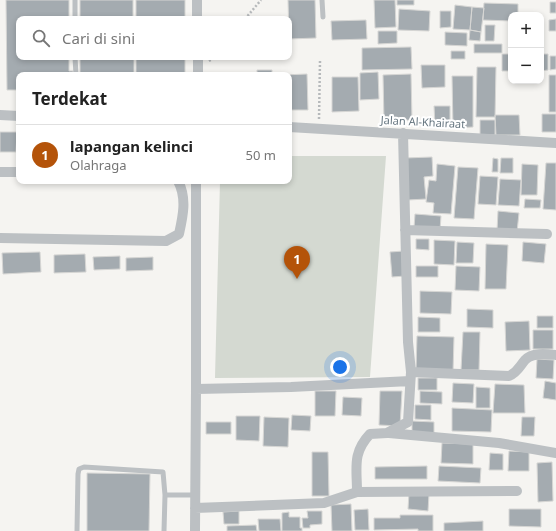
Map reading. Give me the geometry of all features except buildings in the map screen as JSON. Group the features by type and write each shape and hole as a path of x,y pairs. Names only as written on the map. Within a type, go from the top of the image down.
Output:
{"street":[{"path":"197,0 197,16"},
{"path":"198,60 198,72"},
{"path":"0,115 16,116"},
{"name":"Jalan Al-Khairaat","path":"292,127 556,143"},
{"path":"387,433 408,422 410,377 403,133"},
{"path":"0,172 16,172"},
{"path":"0,238 166,241 179,234 184,216 183,190 180,184"},
{"path":"194,531 196,184"},
{"path":"405,230 547,234"},
{"path":"196,389 291,387 410,377 509,376 516,373 525,360 530,356 536,354 556,355"},
{"path":"357,492 357,453 362,442 370,434 387,433 500,443 556,453"},
{"path":"195,508 324,503 357,492 517,491"}],"lane":[{"path":"75,0 75,16"},
{"path":"322,0 323,17"},
{"path":"75,60 76,72"},
{"path":"77,531 78,474 79,469 84,467 163,472 165,496 164,531"},
{"path":"165,496 195,495"}],"path":[{"path":"248,16 261,0"},
{"path":"318,130 320,61"}],"shaded area":[{"path":"292,156 386,156 370,377 215,378 220,184 292,184"}],"place":[{"name":"lapangan kelinci","path":"297,279"}]}
